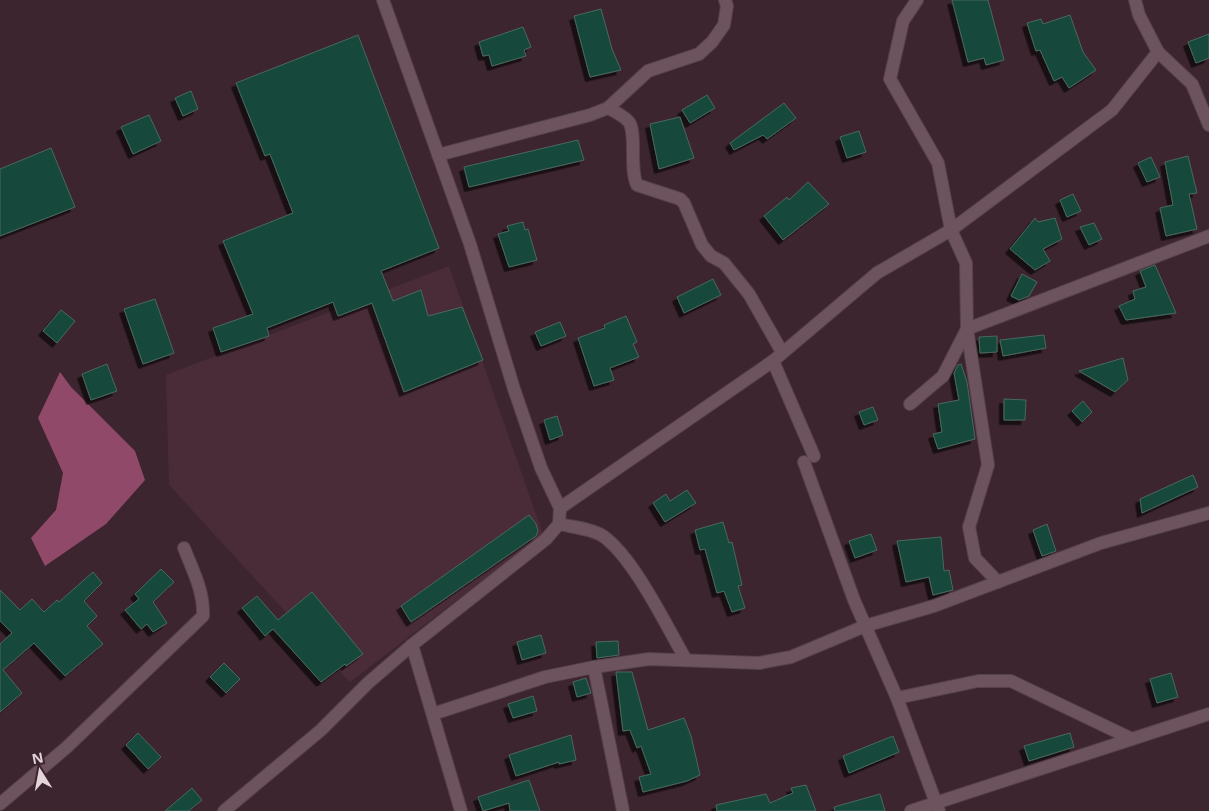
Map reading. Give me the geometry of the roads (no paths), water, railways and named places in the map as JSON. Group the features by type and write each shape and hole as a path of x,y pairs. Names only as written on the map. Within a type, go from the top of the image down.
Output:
{"street":[{"path":"224,811 321,730 368,683 412,645 546,539 559,524 560,508 541,468 514,389 470,244 383,0"},
{"path":"917,0 903,21 890,78 938,163 951,230 966,263 967,329 988,465 969,527 975,558 998,582"},
{"path":"1135,0 1139,15 1158,52 1192,84 1209,125"},
{"path":"438,155 590,115 608,108 648,71 699,54 712,42 724,25 728,2"},
{"path":"560,508 778,356 877,273 951,230 1112,110 1158,52"},
{"path":"608,108 628,121 632,129 634,178 637,186 680,199 684,203 702,246 711,256 724,264 749,294 778,356 809,459 865,626 896,698 938,806"},
{"path":"910,404 943,376 967,329 1209,236"},
{"path":"433,714 545,677 594,667 649,659 759,663 790,657 865,626 934,606 1101,543 1209,514"},
{"path":"559,524 602,535 617,549 648,594 686,660"},
{"path":"0,804 67,747 203,616 203,601 199,584 184,548"},
{"path":"412,645 461,811"},
{"path":"594,667 623,811"},
{"path":"896,698 978,681 1012,682 1132,739"},
{"path":"911,811 938,806 1209,714"}]}
